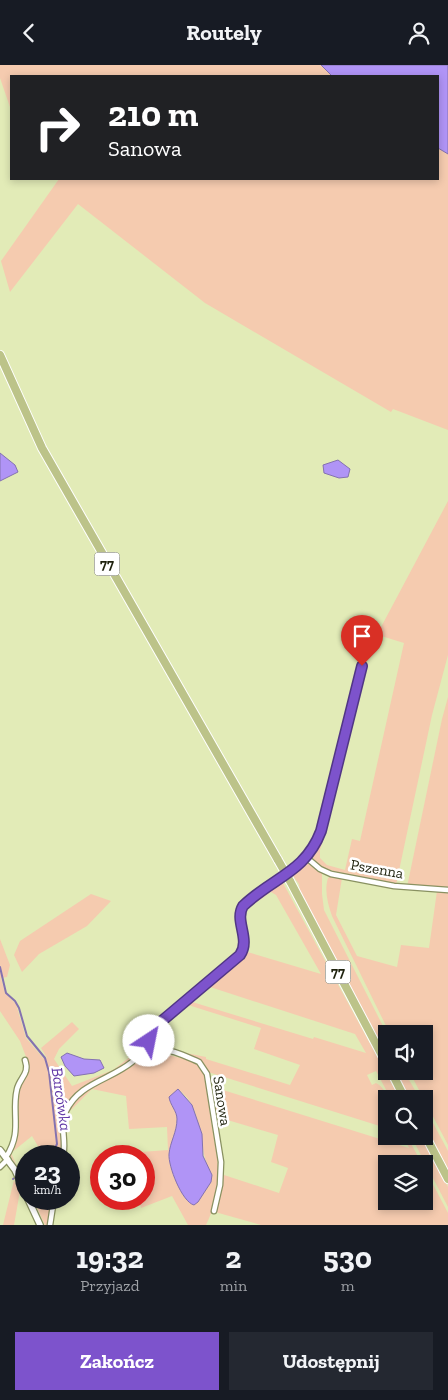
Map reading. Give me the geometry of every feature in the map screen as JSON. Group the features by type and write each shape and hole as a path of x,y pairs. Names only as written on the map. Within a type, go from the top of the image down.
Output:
{"main road":[{"name":"77","path":"0,355 42,448 278,859 378,1048"},
{"path":"430,1145 448,1179"}],"street":[{"name":"Sanowa","path":"64,1145 63,1121 66,1111 73,1100 88,1085 118,1071 136,1058 163,1020 240,955 245,941 239,915 243,906 307,858 321,831 362,666"},
{"name":"Pszenna","path":"307,858 320,869 331,874 394,886 448,890"},
{"name":"Sanowa","path":"136,1058 165,1050 199,1062 203,1066 207,1075 221,1162 220,1185 214,1211"},
{"path":"0,1167 7,1158 15,1139 17,1087 26,1073 25,1060"},
{"path":"0,1150 15,1170"},
{"path":"33,1210 40,1225"},
{"path":"50,1225 52,1210"}],"shaded area":[{"path":"0,65 321,65 331,75 10,75 10,107 0,78"},
{"path":"321,65 448,65 448,154 439,149 439,75 331,75"},
{"path":"439,149 448,154 448,430 393,409 391,412 205,303 78,204 10,292 1,261 58,180 439,180"},
{"path":"0,453 15,465 18,472 0,481"},
{"path":"338,460 350,469 348,477 339,478 324,473 323,465"},
{"path":"448,501 448,655 432,715 396,885 349,876 324,867 316,862 312,856 324,837 320,858 327,865 345,870 352,839 360,841 404,643 378,635 360,676 371,646"},
{"path":"448,697 448,889 407,887 442,719"},
{"path":"305,863 310,864 322,873 324,910 382,1025 378,1025 378,1039 300,892 299,884 293,876 283,883 378,1058 378,1075 376,1071 367,1075 372,1085 376,1083 383,1090 378,1090 378,1125 208,1072 202,1063 176,1051 206,1057 206,1059 290,1085 300,1065 254,1049 261,1028 185,1004 189,1001 313,1039 314,1037 366,1053 355,1034 207,986 234,964 239,963 238,961 244,951 321,974 276,895 271,892 254,904 253,899"},
{"path":"331,876 342,877 409,890 378,886 342,878 336,915 357,956 397,967 401,945 429,948 437,891 448,892 448,1145 433,1117 433,1090 419,1090 414,1080 433,1080 433,1025 386,1025 332,916 326,893 328,878"},
{"path":"91,894 111,901 87,926 39,954 22,972 14,955 20,941"},
{"path":"0,939 10,965 7,977 1,978 5,993 16,1004 26,1038 43,1058 47,1058 41,1048 72,1022 79,1029 59,1049 54,1059 72,1086 113,1070 130,1057 132,1059 91,1083 72,1097 62,1117 62,1145 37,1145 32,1136 21,1145 15,1145 15,1150 11,1153 15,1164 10,1155 16,1139 18,1091 28,1073 28,1062 20,1041 0,1011"},
{"path":"158,1052 196,1062 205,1073 218,1165 216,1200 206,1225 188,1225 172,1196 155,1203 155,1151 168,1150 167,1127 129,1129 126,1096 92,1089 71,1110 69,1109 86,1090 122,1068","holes":["178,1089 187,1097 193,1107 207,1164 212,1175 169,1150 177,1132"]},
{"path":"67,1053 84,1059 100,1060 104,1068 94,1073 74,1076 65,1066 61,1057"},
{"path":"381,1080 390,1080 395,1090 386,1090"},
{"path":"400,1080 409,1080 415,1090 406,1090"},
{"path":"210,1086 378,1138 378,1145 399,1145 409,1148 408,1145 412,1145 417,1155 378,1155 378,1210 433,1210 433,1184 448,1213 448,1225 261,1225 215,1212 221,1194 222,1168 224,1167 224,1175 279,1193 288,1168 271,1162 278,1135 214,1116"},
{"path":"178,1089 192,1105 202,1134 203,1156 212,1175 211,1182 194,1205 189,1202 181,1191 173,1175 169,1160 177,1119 169,1097"},
{"path":"433,1123 448,1151 448,1169 433,1141"},
{"path":"416,1145 426,1145 431,1155 421,1155"},
{"path":"433,1159 448,1187 448,1207 433,1178"},
{"path":"14,1180 15,1210 17,1210 14,1225 3,1225"},
{"path":"38,1210 50,1210 48,1225 45,1225"}],"waterway":[{"name":"Barcówka","path":"0,967 6,993 15,1001 19,1008 27,1036 45,1058 49,1072 56,1145"}],"route":[{"path":"149,1041 163,1020 234,962 243,951 245,941 239,915 243,906 255,895 294,869 307,858 313,849 321,831 362,666"}]}
